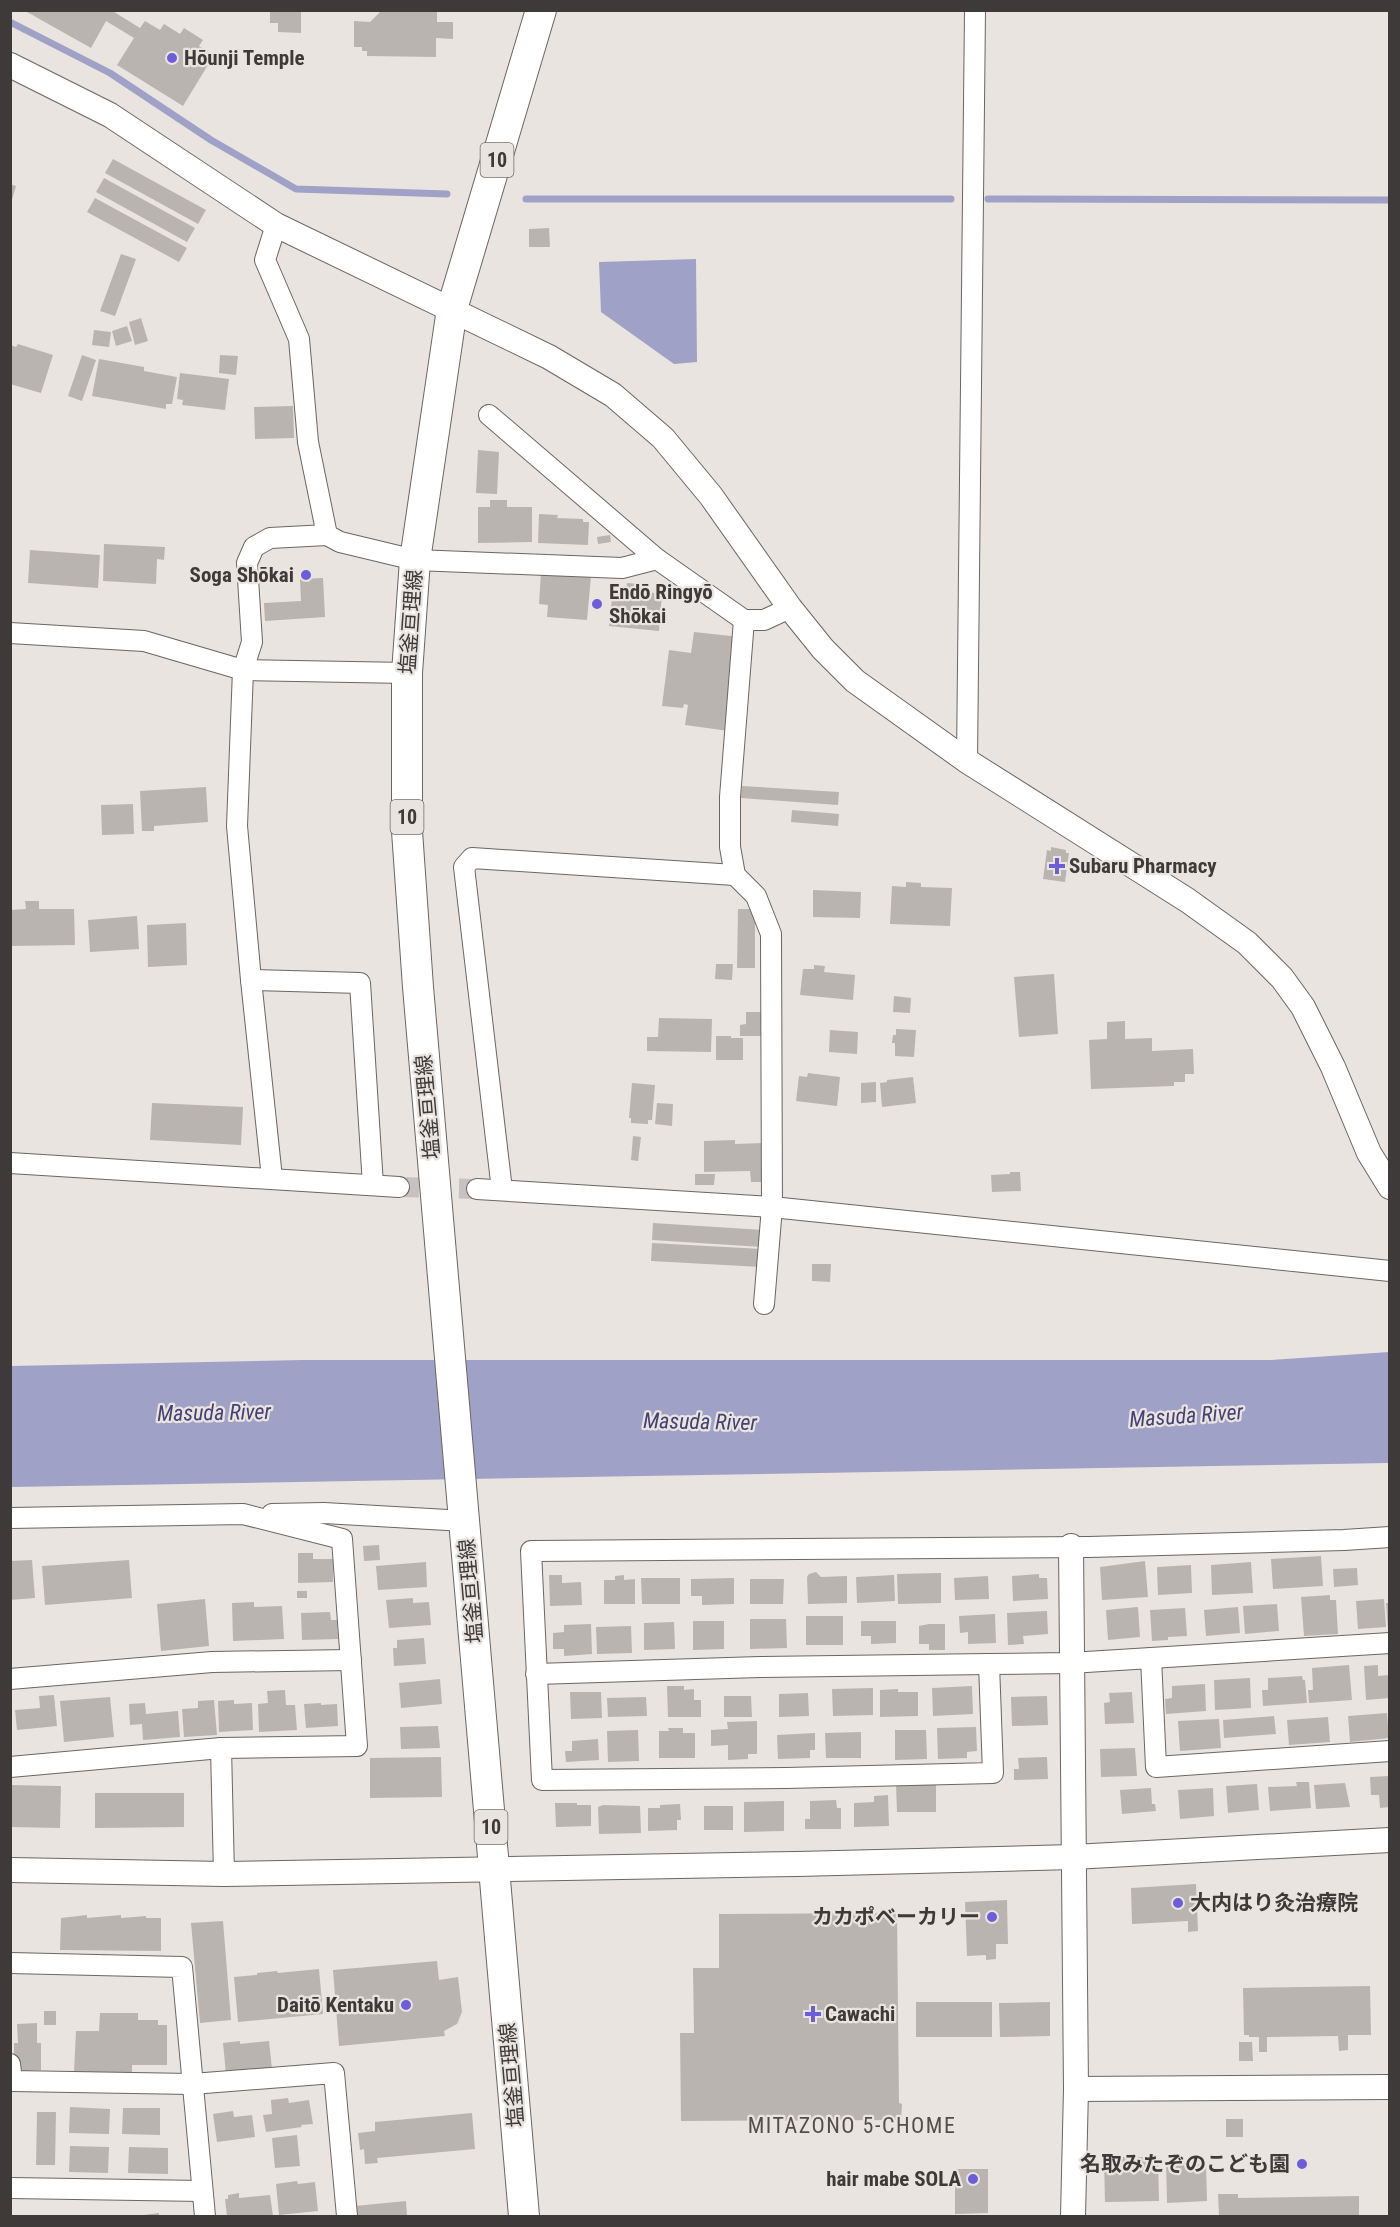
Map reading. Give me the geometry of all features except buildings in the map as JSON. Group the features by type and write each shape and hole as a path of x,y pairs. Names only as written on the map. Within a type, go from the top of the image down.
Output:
{"main road":[{"name":"塩釜亘理線","path":"524,2217 418,987 407,831 406,673 415,560 452,309 541,10"}],"street":[{"path":"968,761 975,10"},
{"path":"10,65 110,115 276,225 549,357 613,395 663,438 711,496 790,608 823,649 855,681 968,761 1187,900 1246,943 1282,978 1303,1007 1333,1067 1369,1153 1389,1187"},
{"path":"276,225 265,260 299,339 308,442 327,535"},
{"path":"489,415 657,559 744,620 764,620 790,608"},
{"path":"272,1178 237,826 243,670 252,642 247,563 254,547 270,538 327,535 340,542 415,560 622,568 657,559"},
{"path":"744,620 730,797 730,847 735,874 756,896 771,934 772,1207 764,1304"},
{"path":"10,633 144,640 243,670 406,673"},
{"path":"502,1190 464,867 472,858 735,874"},
{"path":"251,980 360,983 373,1185"},
{"path":"10,1163 399,1187"},
{"path":"477,1189 772,1207 1389,1271"},
{"path":"10,1518 324,1513 464,1517"},
{"path":"10,1767 221,1748 357,1746 342,1539 243,1514"},
{"path":"989,1664 993,1773 542,1780 531,1551 1071,1546 1389,1537"},
{"path":"1071,1546 1070,1663 1076,2089 1073,2217"},
{"path":"536,1674 760,1667 1070,1663 1389,1643"},
{"path":"1150,1658 1156,1767 1389,1751"},
{"path":"10,1679 212,1662 351,1660"},
{"path":"221,1748 224,1874"},
{"path":"10,1870 224,1874 494,1870 1073,1857 1389,1840"},
{"path":"10,1963 183,1967 204,2217"},
{"path":"10,2064 12,2081 192,2084 334,2073 347,2217"},
{"path":"1076,2089 1389,2087"},
{"path":"10,2188 202,2191"}],"water":[{"path":"696,259 697,362 674,364 601,312 599,262"},
{"name":"Masuda River","path":"1389,1352 1389,1463 11,1487 10,1366 302,1360 1271,1360"}],"waterway":[{"path":"10,22 110,73 211,140 296,189 447,194"},
{"path":"526,199 951,199"},
{"path":"988,199 1390,200"}],"tunnel":[{"path":"399,1187 477,1189"}],"place":[{"name":"Hōunji Temple","path":"172,58"},
{"name":"Soga Shōkai","path":"306,575"},
{"name":"Endō Ringyō Shōkai","path":"597,604"},
{"name":"Subaru Pharmacy","path":"1057,866"},
{"name":"大内はり灸治療院","path":"1178,1903"},
{"name":"カカポベーカリー","path":"992,1917"},
{"name":"Daitō Kentaku","path":"406,2005"},
{"name":"Cawachi","path":"813,2014"},
{"name":"名取みたぞのこども園","path":"1302,2164"},
{"name":"hair mabe SOLA","path":"973,2179"}],"district":[{"name":"MITAZONO 5-CHOME","path":"852,2125"}]}
